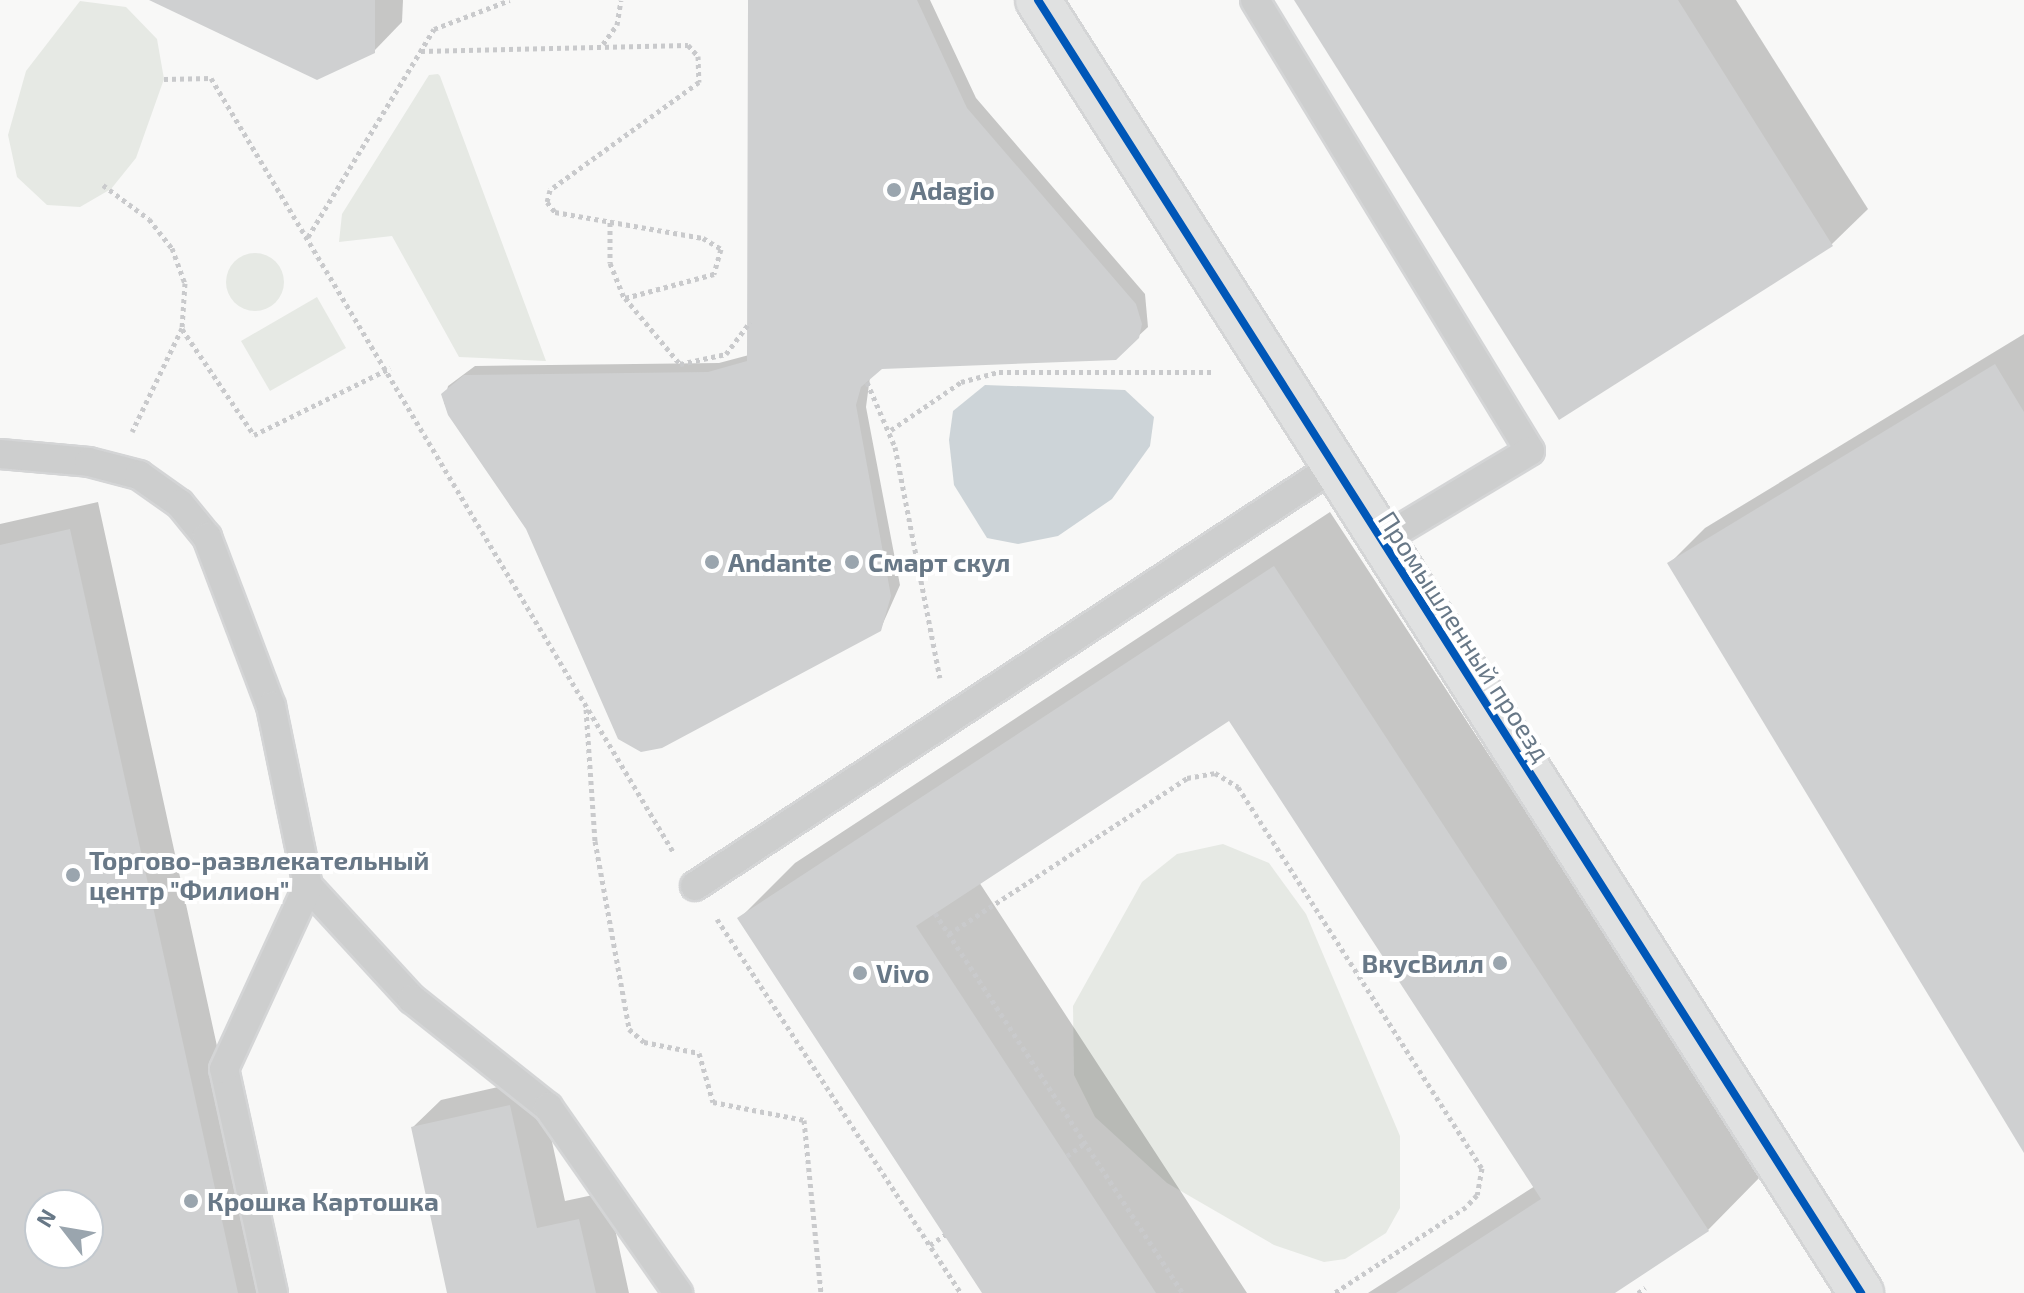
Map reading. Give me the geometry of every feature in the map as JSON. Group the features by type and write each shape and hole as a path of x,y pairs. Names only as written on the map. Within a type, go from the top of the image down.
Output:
{"street":[{"name":"Промышленный проезд","path":"1038,0 1861,1293"}],"lane":[{"path":"1255,0 1530,451 1380,541"},
{"path":"0,454 110,467 139,475 180,504 207,537 271,706 308,886 412,999 548,1107 678,1293"},
{"path":"695,886 1333,467"},
{"path":"273,1293 224,1069 308,886"}],"path":[{"path":"308,237 434,29 510,0"},
{"path":"603,44 617,25 621,0"},
{"path":"421,51 603,44 688,45 702,69 688,92 550,190 555,212 703,238 721,249 714,274 625,298"},
{"path":"164,79 211,78 390,368 586,706 695,886 961,1293"},
{"path":"103,185 149,219 172,248 185,283 182,328 157,390 110,467"},
{"path":"610,222 610,263 625,298 680,364 726,354 750,322"},
{"path":"182,328 254,435 390,368"},
{"path":"891,430 961,382 999,372 1216,372"},
{"path":"867,382 891,430 948,721"},
{"path":"586,706 595,841 629,1029 644,1042 699,1053 713,1102 804,1120 821,1293"},
{"path":"949,934 1187,778 1215,773 1238,787 1482,1168 1477,1195 1466,1207 1334,1293"},
{"path":"935,913 1183,1293"},
{"path":"1067,1156 1085,1143"},
{"path":"930,1245 945,1235"},
{"path":"1638,1293 1645,1288"}],"shaded area":[{"path":"80,1 126,7 157,39 164,79 136,158 111,189 80,207 47,205 17,177 8,135 26,71"},
{"path":"438,74 546,361 459,357 392,236 339,242 342,214 429,75"},
{"path":"255,253 266,255 275,262 282,271 282,293 275,302 266,309 255,311 244,309 235,302 228,293 226,282 228,271 235,262 244,255"},
{"path":"317,297 346,348 270,391 241,341"},
{"path":"985,385 1125,390 1154,417 1150,446 1112,499 1058,536 1018,544 987,538 954,485 949,440 953,411"},
{"path":"1223,844 1269,863 1306,914 1400,1136 1400,1208 1386,1233 1345,1259 1324,1262 1274,1245 1167,1183 1095,1117 1074,1075 1073,1006 1142,882 1177,854"}],"building":[{"path":"149,0 375,0 375,53 317,80"},
{"path":"748,0 917,0 967,108 1136,304 1142,324 1139,338 1116,360 882,369 861,387 856,405 891,596 881,631 662,748 641,752 618,739 526,529 448,415 441,394 464,375 708,372 747,361"},
{"path":"1294,0 1678,0 1833,246 1559,420"},
{"path":"1995,364 2024,412 2024,1153 1667,563"},
{"name":"Торгово-развлекательный центр \"Филион\"","path":"70,529 238,1293 0,1293 0,545"},
{"name":"Vivo","path":"1274,566 1709,1231 1615,1293 1396,1293 1541,1199 1229,721 916,926 1156,1293 982,1293 737,918"},
{"path":"510,1105 537,1228 579,1219 596,1293 447,1293 411,1127"}],"cycle path":[{"path":"1038,0 1861,1293"}],"place":[{"name":"Adagio","path":"894,190"},
{"name":"Andante","path":"712,562"},
{"name":"Смарт скул","path":"852,562"},
{"name":"Торгово-развлекательный центр \"Филион\"","path":"73,875"},
{"name":"ВкусВилл","path":"1500,963"},
{"name":"Vivo","path":"860,973"},
{"name":"Крошка Картошка","path":"191,1201"}]}
